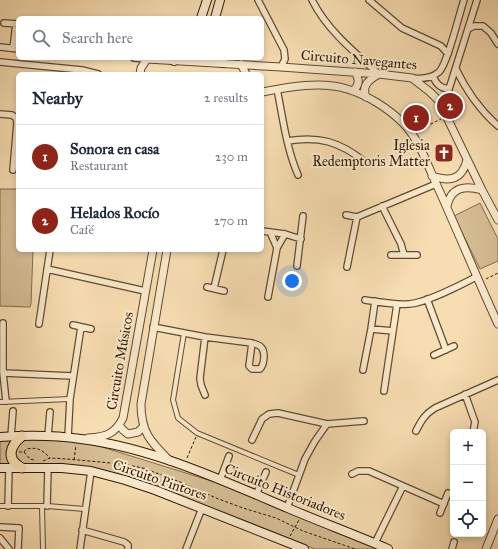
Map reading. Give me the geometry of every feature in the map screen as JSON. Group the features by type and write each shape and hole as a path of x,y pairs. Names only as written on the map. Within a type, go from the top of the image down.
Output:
{"main road":[{"path":"202,16 207,0"},
{"path":"216,16 220,0"},
{"path":"22,436 14,443 11,452 15,462 22,468"},
{"name":"Circuito Músicos","path":"0,437 48,436 76,438"},
{"name":"Circuito Historiadores","path":"76,438 138,451 171,461 256,494 388,549"},
{"name":"Circuito Pintores","path":"4,468 74,469 91,471 125,480 156,490 304,549"}],"street":[{"path":"258,0 284,50 285,59 281,67"},
{"path":"312,0 336,34 350,49 379,74 369,80 366,84 364,91 366,97"},
{"path":"369,0 402,28 441,46 448,54"},
{"name":"Circuito Navegantes","path":"176,60 221,60 241,64 379,74 421,79 432,76 442,68 448,54 464,0"},
{"path":"446,113 449,89 477,0"},
{"path":"4,23 16,24"},
{"path":"468,29 474,26 483,26 491,33 498,44"},
{"path":"0,47 16,48"},
{"path":"140,72 143,60"},
{"path":"0,62 90,72"},
{"path":"241,64 245,72"},
{"path":"456,69 471,95 490,120 498,126"},
{"path":"353,91 359,83 355,72"},
{"path":"432,76 438,85 444,89 449,89"},
{"path":"412,78 435,96 446,113 467,160 498,220"},
{"path":"264,92 311,85 334,86 353,91 366,97 386,109 404,124 412,134 447,206 477,280 498,324"},
{"path":"277,89 291,158 298,174"},
{"path":"0,114 12,115 16,118"},
{"path":"13,170 16,135"},
{"path":"287,141 304,138 320,139 337,144 347,149 365,162"},
{"path":"432,176 444,179 454,178 460,175 465,168 467,160"},
{"path":"346,215 357,217 436,184"},
{"path":"447,206 451,195 460,188 472,187 482,190"},
{"path":"382,206 401,244 404,256"},
{"path":"297,266 303,216"},
{"path":"347,267 357,217"},
{"path":"264,231 301,238"},
{"path":"270,232 276,248"},
{"path":"268,297 276,248 285,234"},
{"path":"39,324 50,252"},
{"name":"Circuito Músicos","path":"76,438 100,437 115,431 126,409 153,252"},
{"name":"Circuito Historiadores","path":"167,252 141,404 141,417 144,427 153,444 171,461"},
{"path":"214,288 223,252"},
{"path":"391,255 404,256 417,254"},
{"path":"47,269 145,291"},
{"path":"365,300 410,304 477,280"},
{"path":"207,287 224,291"},
{"path":"427,299 446,350"},
{"path":"363,370 372,329 375,301"},
{"path":"384,391 397,304"},
{"path":"4,323 3,401 70,399"},
{"path":"73,325 91,329"},
{"path":"76,438 70,399 72,376 81,327"},
{"path":"153,327 205,337 252,343 262,347 264,352 263,365 260,369 252,369 249,366 252,343"},
{"path":"372,329 393,331"},
{"path":"184,333 173,400 178,418 197,434 299,475"},
{"path":"205,337 200,378 205,396"},
{"path":"434,355 454,346"},
{"path":"3,373 72,376"},
{"path":"416,431 420,421 427,413 435,408 498,380"},
{"path":"465,394 475,422 474,429"},
{"path":"11,436 13,411"},
{"path":"48,436 50,412"},
{"path":"252,440 262,419 269,414 278,414 327,424 364,421"},
{"path":"287,508 305,459 327,424"},
{"path":"119,425 128,434 138,432 144,427"},
{"path":"220,480 228,456"},
{"path":"4,468 8,506"},
{"path":"43,549 44,506 48,468"},
{"path":"80,549 91,471"},
{"path":"352,474 358,471 369,471 444,504"},
{"path":"256,494 266,472"},
{"path":"375,543 403,486"},
{"path":"440,513 448,493"},
{"path":"0,506 44,506 85,509"},
{"path":"186,549 202,508"},
{"path":"486,549 498,519"},
{"path":"0,527 19,528 18,549"},
{"path":"82,530 124,542 128,545 128,549"},
{"path":"0,538 9,549"},
{"path":"452,549 454,542"}],"path":[{"path":"412,134 446,113"},
{"path":"477,280 498,273"},
{"path":"186,459 197,434"},
{"path":"74,469 76,438"},
{"path":"34,460 30,459 24,452 26,449 36,447 50,458"},
{"path":"39,462 50,458 122,464 143,468 216,498 276,518 332,542 355,549"},
{"path":"286,542 303,514"}],"shaded area":[{"path":"0,189 16,189 16,252 33,252 31,304 30,307 0,306"},
{"path":"480,203 498,239 498,261 480,269 454,216"},
{"path":"0,438 86,442 218,483 383,549 315,549 156,489 92,469 0,467"}],"place":[{"name":"Helados Rocío","path":"450,106"},
{"name":"Sonora en casa","path":"416,118"},
{"name":"Iglesia Redemptoris Matter","path":"444,153"}]}
